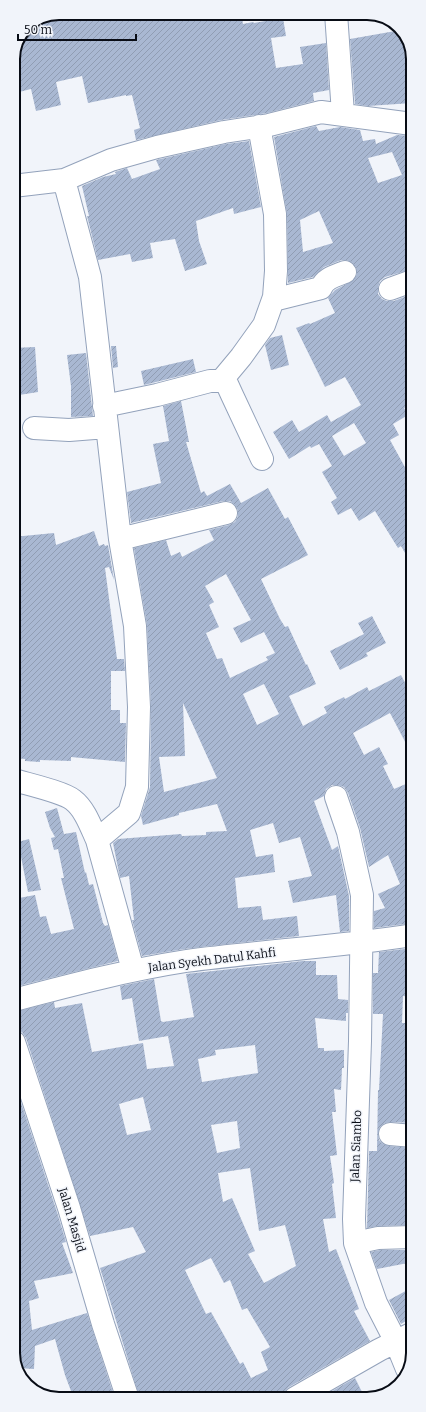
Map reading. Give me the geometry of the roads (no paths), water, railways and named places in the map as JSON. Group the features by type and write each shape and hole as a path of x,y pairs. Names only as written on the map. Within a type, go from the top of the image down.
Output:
{"street":[{"path":"336,20 343,114"},
{"path":"20,185 64,180 111,160 157,147 321,112 406,123"},
{"path":"221,381 241,357 264,325 273,300 276,271 276,214 260,126"},
{"path":"64,180 90,277 120,539 135,626 139,707 137,787 129,813 98,840"},
{"path":"273,300 320,288 323,282 329,278 345,272"},
{"path":"390,289 406,283"},
{"path":"34,428 69,430 165,394 210,381 221,381 227,384 262,459"},
{"path":"120,539 226,513"},
{"path":"20,782 73,799 84,812 98,840 133,970"},
{"name":"Jalan Siambo","path":"336,797 348,832 362,895 360,1041 354,1219 355,1243 376,1303 404,1338 406,1355"},
{"name":"Jalan Syekh Datul Kahfi","path":"20,998 133,970 186,961 361,943 406,936"},
{"name":"Jalan Masjid","path":"20,1060 69,1208 103,1324 126,1392"},
{"path":"390,1134 406,1135"},
{"path":"355,1243 378,1238 406,1237"},
{"path":"306,1392 379,1350 404,1338"}]}
